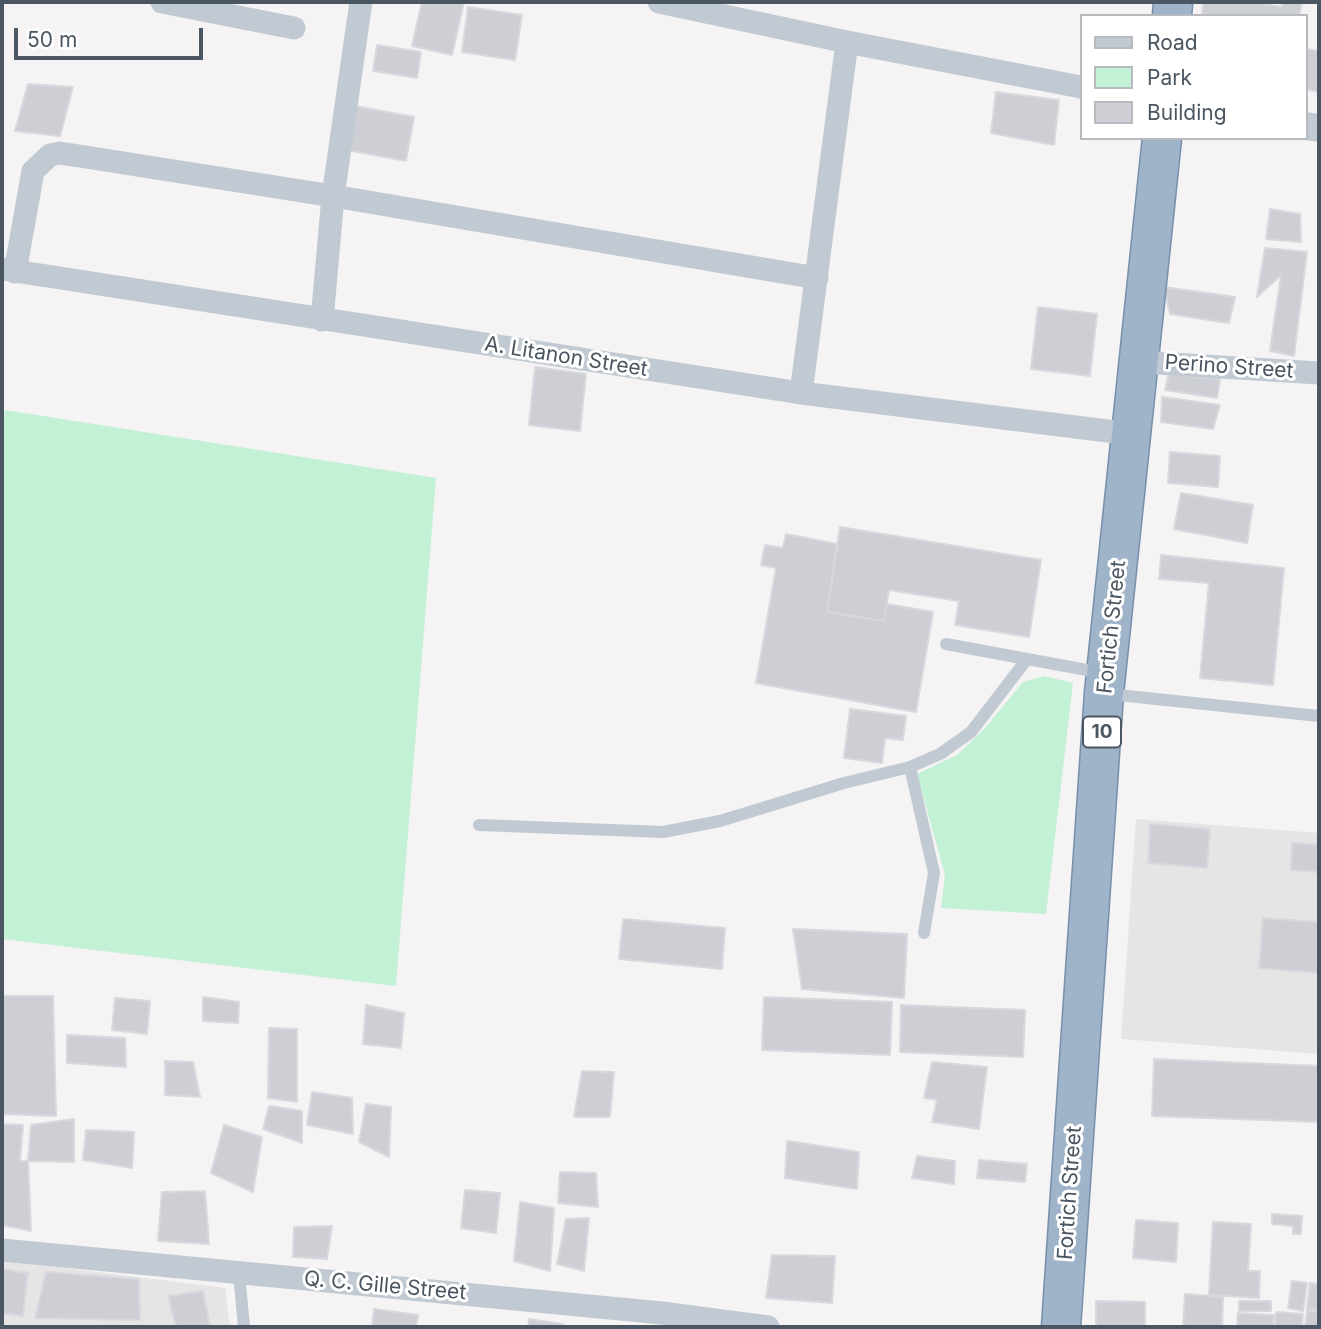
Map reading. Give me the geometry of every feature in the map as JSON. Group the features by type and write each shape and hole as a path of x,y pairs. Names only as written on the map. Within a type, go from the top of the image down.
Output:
{"highway":[{"name":"Fortich Street","path":"1061,1327 1105,684 1162,140"}],"street":[{"path":"162,2 294,28"},
{"path":"322,320 333,196 361,2"},
{"path":"659,2 1080,87"},
{"path":"801,393 847,42"},
{"path":"8,271 33,171 50,155 60,153 817,278"},
{"name":"A. Litanon Street","path":"8,271 801,393 1132,434"},
{"name":"Perino Street","path":"1139,362 1319,373"},
{"name":"Q. C. Gille Street","path":"2,1250 662,1313 768,1327"}],"lane":[{"path":"946,644 1027,659 1105,684 1319,716"},
{"path":"479,825 663,832 720,821 844,783 910,767 940,754 971,732 1027,659"},
{"path":"910,767 934,873 924,933"},
{"path":"239,1273 244,1327"}],"shaded area":[{"path":"1136,819 1319,833 1319,1054 1121,1039"},
{"path":"2,1260 225,1288 230,1327 2,1327"}],"green space":[{"path":"5,410 436,478 396,986 2,939 2,439"},
{"path":"1044,676 1073,683 1046,914 941,908 945,875 917,774 957,755 985,728 1023,682"}],"building":[{"path":"422,2 464,2 452,55 412,46"},
{"path":"1203,2 1250,2 1282,7 1282,2 1302,2 1299,14 1202,14"},
{"path":"468,7 522,15 515,60 462,52"},
{"path":"377,45 421,52 417,78 373,71"},
{"path":"1307,49 1319,51 1319,92 1307,89"},
{"path":"28,84 73,87 60,136 15,131"},
{"path":"996,92 1059,100 1054,145 991,133"},
{"path":"355,106 414,117 406,161 347,150"},
{"path":"1270,209 1300,214 1301,242 1266,239"},
{"path":"1265,248 1307,252 1294,356 1270,351 1281,275 1257,297"},
{"path":"1164,287 1235,297 1229,323 1170,314"},
{"path":"1038,307 1097,314 1090,376 1031,369"},
{"path":"535,367 586,374 580,431 529,425"},
{"path":"1169,374 1220,379 1217,398 1165,390"},
{"path":"1162,397 1220,405 1213,429 1161,422"},
{"path":"1170,452 1220,456 1218,487 1168,483"},
{"path":"1181,493 1253,505 1247,543 1174,529"},
{"path":"840,527 1041,560 1029,637 955,625 959,601 889,590 884,621 827,612"},
{"path":"786,534 837,544 827,612 884,621 887,604 933,612 916,712 756,683 776,568 761,565 765,545 783,548"},
{"path":"1161,555 1284,568 1273,685 1200,678 1209,583 1159,579"},
{"path":"850,709 906,716 903,740 885,738 882,763 844,758"},
{"path":"1150,824 1210,829 1207,868 1148,863"},
{"path":"1292,843 1319,845 1319,872 1291,870"},
{"path":"1263,918 1319,922 1319,973 1259,968"},
{"path":"623,919 725,928 722,969 619,959"},
{"path":"793,929 907,934 904,998 802,989"},
{"path":"2,996 53,996 56,1116 2,1114"},
{"path":"203,997 239,1002 238,1023 203,1021"},
{"path":"764,997 892,1002 890,1055 762,1050"},
{"path":"115,998 150,1001 147,1034 112,1030"},
{"path":"366,1005 404,1013 401,1048 363,1044"},
{"path":"901,1005 1025,1010 1023,1057 900,1052"},
{"path":"269,1028 297,1029 297,1102 268,1098"},
{"path":"67,1035 125,1038 126,1067 67,1063"},
{"path":"1154,1059 1319,1066 1319,1122 1152,1116"},
{"path":"165,1061 193,1062 200,1097 165,1095"},
{"path":"932,1062 987,1067 979,1129 932,1122 937,1100 924,1098"},
{"path":"582,1071 614,1072 610,1117 574,1117"},
{"path":"312,1092 352,1098 353,1134 307,1125"},
{"path":"366,1104 391,1107 389,1157 359,1142"},
{"path":"269,1106 302,1111 302,1143 263,1129"},
{"path":"74,1119 74,1162 28,1161 31,1125"},
{"path":"2,1124 23,1125 20,1161 28,1161 31,1231 2,1225"},
{"path":"224,1125 262,1137 253,1192 211,1173"},
{"path":"86,1130 134,1132 132,1168 83,1160"},
{"path":"787,1141 859,1152 857,1189 785,1178"},
{"path":"917,1156 955,1161 954,1184 912,1178"},
{"path":"979,1160 1027,1164 1025,1182 977,1178"},
{"path":"560,1172 596,1173 598,1207 558,1203"},
{"path":"465,1190 500,1193 496,1233 461,1228"},
{"path":"205,1191 209,1244 158,1241 162,1192"},
{"path":"520,1202 554,1208 550,1271 514,1261"},
{"path":"1272,1214 1302,1216 1301,1234 1293,1234 1293,1226 1272,1224"},
{"path":"589,1218 584,1271 557,1264 566,1219"},
{"path":"1136,1220 1178,1223 1176,1262 1133,1258"},
{"path":"1213,1222 1251,1224 1248,1271 1260,1271 1259,1298 1209,1295"},
{"path":"332,1226 327,1259 293,1257 294,1227"},
{"path":"772,1255 835,1256 832,1303 766,1298"},
{"path":"2,1269 28,1273 23,1316 2,1313"},
{"path":"46,1272 139,1279 140,1320 35,1318"},
{"path":"1292,1281 1307,1283 1303,1311 1288,1308"},
{"path":"1310,1283 1319,1284 1319,1310 1307,1309"},
{"path":"203,1291 210,1327 176,1327 168,1296"},
{"path":"1185,1294 1223,1297 1222,1327 1183,1327"},
{"path":"1096,1301 1145,1302 1145,1327 1096,1327"},
{"path":"1239,1301 1271,1301 1271,1311 1239,1311"},
{"path":"374,1309 418,1315 416,1327 372,1327"},
{"path":"1307,1311 1319,1312 1319,1327 1305,1327"},
{"path":"1276,1312 1303,1314 1302,1327 1275,1327"},
{"path":"1238,1313 1274,1315 1273,1327 1237,1327"},
{"path":"529,1319 563,1324 563,1327 528,1327"}]}
